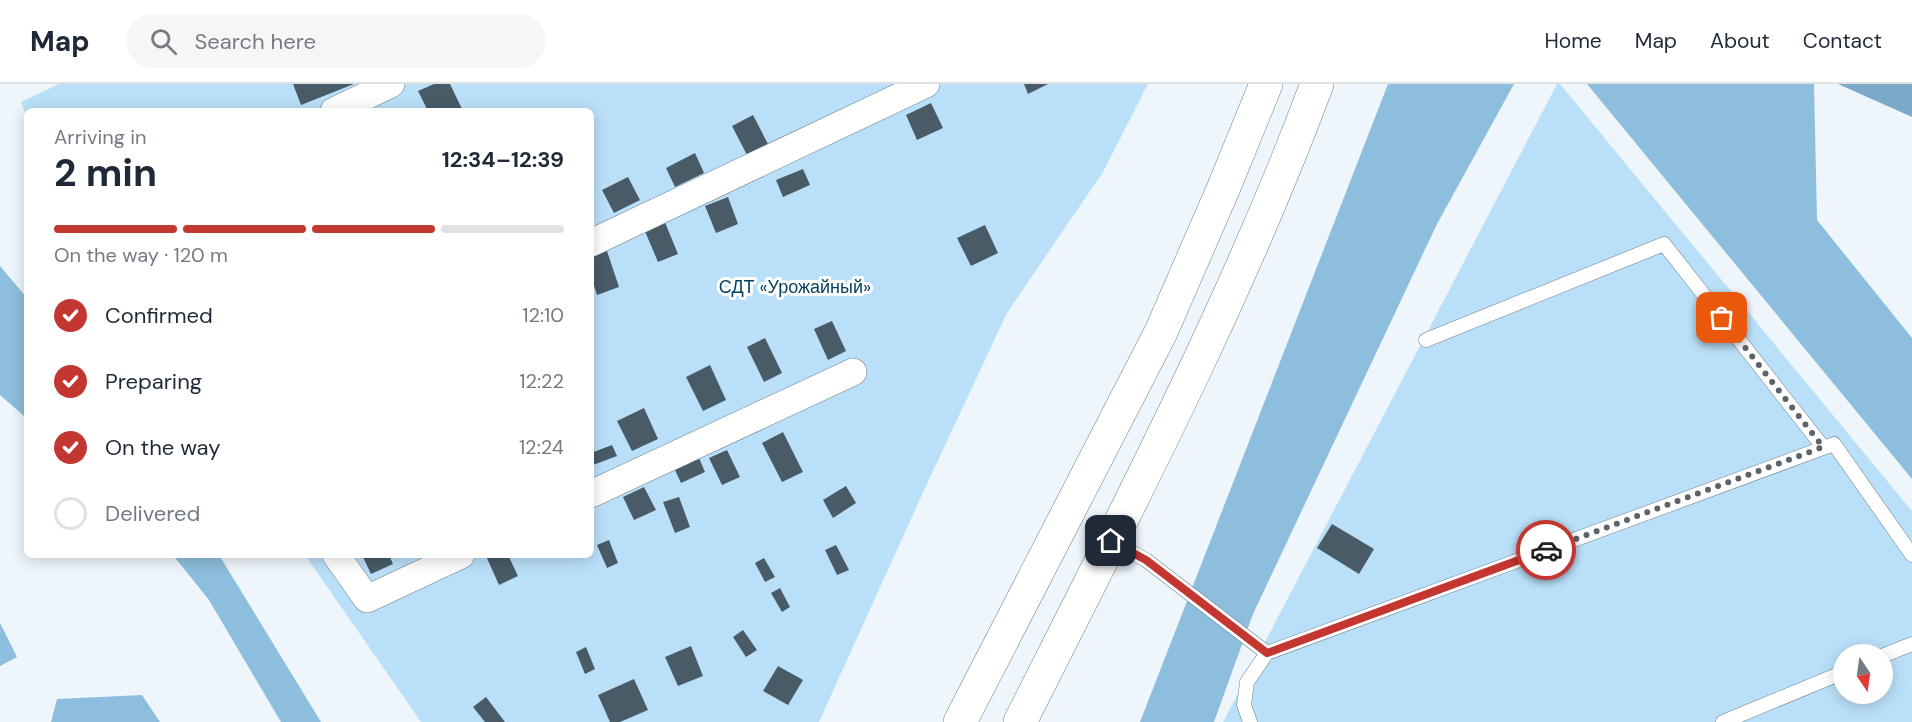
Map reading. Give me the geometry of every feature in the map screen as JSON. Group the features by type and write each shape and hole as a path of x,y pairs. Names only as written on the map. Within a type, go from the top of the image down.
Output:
{"highway":[{"path":"960,722 1161,332 1266,84"},
{"path":"1020,722 1213,332 1269,205 1317,84"}],"street":[{"path":"340,108 391,84"},
{"path":"594,242 926,84"},
{"path":"594,493 853,372"},
{"path":"338,558 367,599 455,558"}],"lane":[{"path":"1426,340 1665,244 1823,447"},
{"path":"1250,722 1244,705 1247,682 1267,653 1834,444 1912,555"},
{"path":"1111,541 1146,560 1267,653"},
{"path":"1893,652 1912,644"},
{"path":"1723,722 1833,677"}],"green space":[{"name":"СДТ «Урожайный»","path":"59,84 1148,84 1103,172 1007,313 819,722 421,722 307,558 594,558 594,108 24,110 21,102"},
{"path":"1557,84 1560,84 1912,511 1912,722 1223,722"}],"shaded area":[{"path":"1388,84 1514,84 1437,224 1253,614 1214,722 1140,722"},
{"path":"1587,84 1814,84 1817,220 1912,338 1912,479"},
{"path":"1838,84 1912,84 1912,117"},
{"path":"0,266 24,294 24,416 0,395"},
{"path":"175,558 221,558 321,722 281,722 209,600"},
{"path":"0,623 17,657 0,666"},
{"path":"142,695 160,722 51,722 57,699"}],"building":[{"path":"293,84 354,84 301,105"},
{"path":"434,84 450,84 462,108 426,108 418,91"},
{"path":"1024,84 1048,84 1028,94"},
{"path":"931,103 943,128 917,140 906,115"},
{"path":"753,115 768,144 747,155 732,126"},
{"path":"695,153 704,173 675,187 666,168"},
{"path":"803,169 810,185 783,197 776,180"},
{"path":"628,177 640,200 614,213 602,190"},
{"path":"728,197 738,224 716,233 705,206"},
{"path":"664,220 678,254 658,262 644,229"},
{"path":"985,225 998,253 971,266 957,238"},
{"path":"607,251 619,287 597,295 594,286 594,256"},
{"path":"832,321 846,351 828,360 814,329"},
{"path":"765,338 782,373 764,382 747,347"},
{"path":"710,365 726,400 703,411 686,377"},
{"path":"644,408 658,439 632,451 617,421"},
{"path":"783,432 803,472 782,482 762,443"},
{"path":"612,445 617,456 594,465 594,452"},
{"path":"727,450 740,477 722,485 709,458"},
{"path":"699,458 705,472 681,483 675,470"},
{"path":"846,486 856,503 833,518 823,500"},
{"path":"644,487 656,510 634,520 623,497"},
{"path":"679,497 690,527 675,533 663,502"},
{"path":"1332,524 1374,549 1359,574 1317,548"},
{"path":"609,540 618,563 607,568 597,545"},
{"path":"836,545 849,570 837,575 825,550"},
{"path":"363,558 390,558 393,564 371,574"},
{"path":"487,558 509,558 518,576 499,585"},
{"path":"764,558 775,577 765,582 755,563"},
{"path":"780,588 790,607 782,612 771,593"},
{"path":"743,630 757,650 746,657 733,637"},
{"path":"691,646 703,676 678,686 665,657"},
{"path":"586,647 595,669 585,674 576,652"},
{"path":"778,666 803,680 788,705 763,691"},
{"path":"634,679 648,710 620,722 610,722 598,695"},
{"path":"486,697 505,722 485,722 473,707"}],"way so far":[{"path":"1546,550 1823,447 1722,318"}],"route":[{"path":"1111,541 1146,560 1267,653 1546,550"}]}
